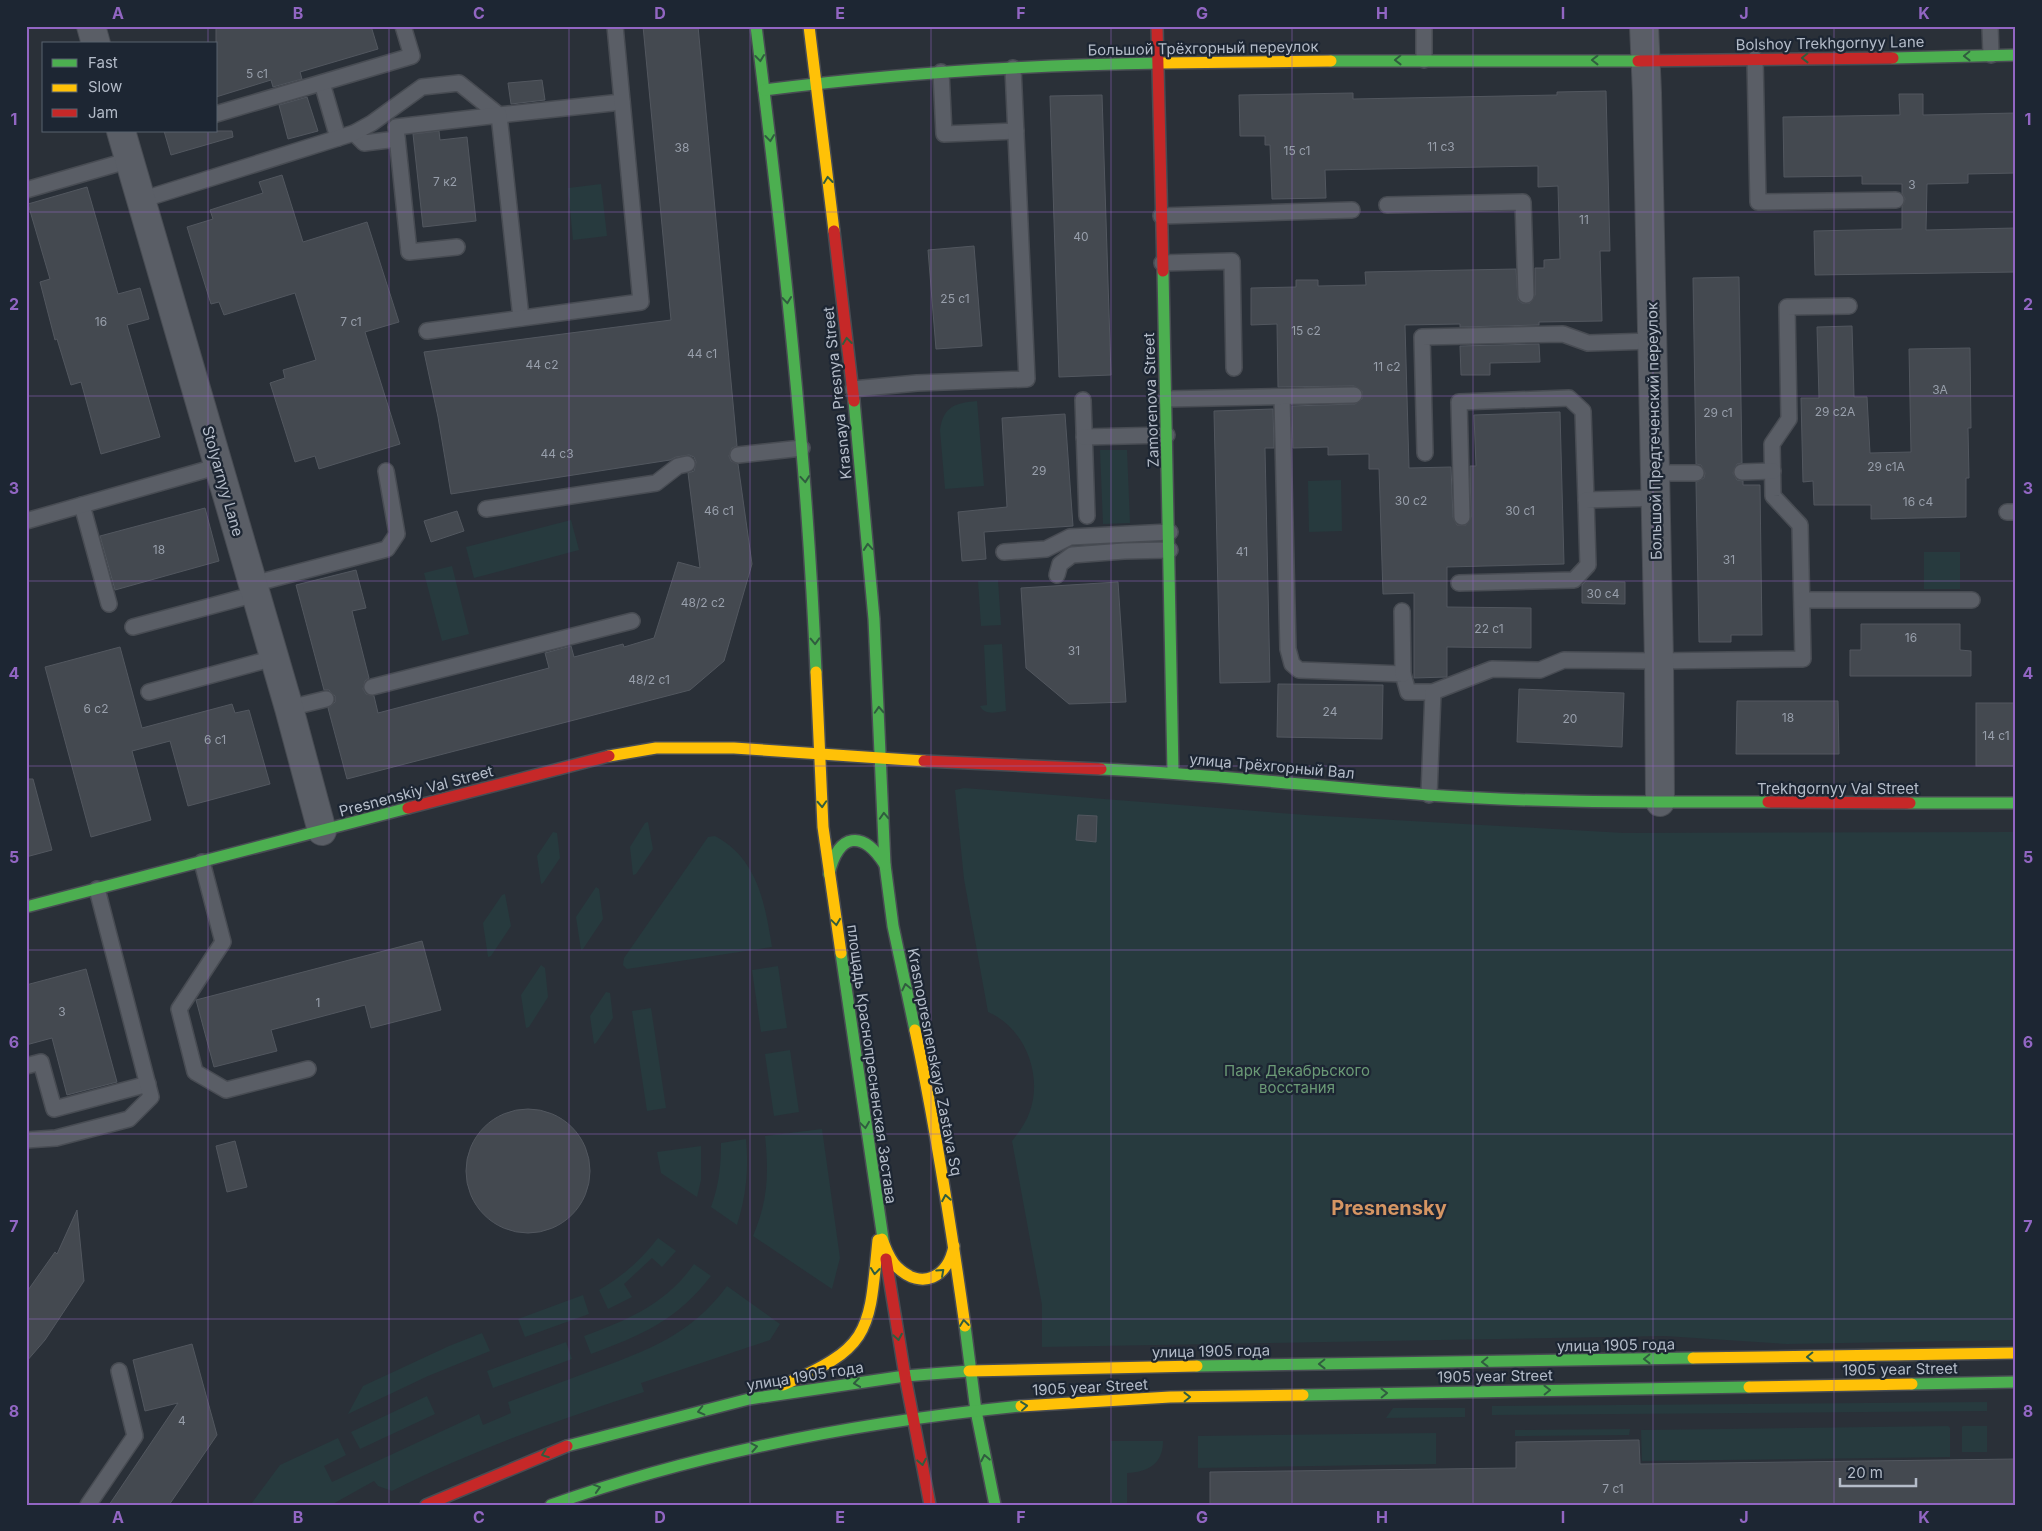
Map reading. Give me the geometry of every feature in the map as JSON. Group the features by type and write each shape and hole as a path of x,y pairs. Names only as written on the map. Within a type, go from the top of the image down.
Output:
{"main road":[{"path":"756,26 802,448 811,557 819,755"},
{"name":"Krasnaya Presnya Street","path":"809,26 853,389 873,609 881,758"},
{"name":"Zamorenova Street","path":"1157,26 1170,532 1173,772"},
{"name":"Bolshoy Trekhgornyy Lane","path":"1644,61 2016,55"},
{"name":"Большой Трёхгорный переулок","path":"764,90 816,82 941,72 1158,62 1644,61"},
{"name":"Presnenskiy Val Street","path":"26,907 610,756 656,748 734,748 881,758"},
{"name":"площадь Краснопресненская Застава","path":"819,755 823,828 829,874 882,1237 905,1376 930,1505"},
{"name":"улица Трёхгорный Вал","path":"881,758 1173,772 1429,796 1660,802"},
{"name":"Krasnopresnenskaya Zastava Sq","path":"881,758 886,864 893,926 931,1106 954,1246 976,1411 995,1505"},
{"name":"Trekhgornyy Val Street","path":"1660,802 2016,803"},
{"path":"829,874 830,860 836,849 847,841 861,839 872,844 886,864"},
{"path":"749,1399 830,1363 848,1350 860,1336 867,1321 872,1299 880,1223"},
{"path":"882,1237 888,1255 896,1266 906,1275 916,1279 927,1280 943,1271 950,1262 954,1246"},
{"name":"улица 1905 года","path":"426,1505 448,1494 570,1445 609,1433 749,1399 905,1376 970,1371 2016,1353"},
{"name":"1905 year Street","path":"976,1411 1041,1404 1170,1398 2016,1382"},
{"path":"551,1505 585,1492 651,1472 743,1449 834,1432 976,1411"},
{"path":"437,1505 448,1494"}],"street":[{"path":"91,26 95,42"},
{"name":"Большой Предтеченский переулок","path":"1644,26 1659,661 1660,802"},
{"name":"Stolyarnyy Lane","path":"122,132 289,708 322,830"}],"lane":[{"path":"218,113 412,56 404,26"},
{"path":"427,330 641,302 614,26"},
{"path":"1424,26 1424,60"},
{"path":"1990,26 1991,55"},
{"path":"1755,59 1758,202 1896,200"},
{"path":"853,389 917,383 1027,379 1013,68"},
{"path":"941,72 944,134 1016,131"},
{"path":"322,83 338,138"},
{"path":"141,200 354,133 372,123 422,87 459,83 499,115 521,318"},
{"path":"456,247 409,252 396,127 622,102"},
{"path":"354,133 364,143 397,139"},
{"path":"26,190 130,160"},
{"path":"1387,205 1523,202 1526,295"},
{"path":"1161,216 1352,210"},
{"path":"1162,263 1232,261 1234,368"},
{"path":"1402,611 1403,674 1408,692 1433,692 1492,669 1540,670 1564,660 1803,659 1800,525 1773,496 1772,444 1789,420 1788,307 1849,306"},
{"path":"1425,453 1422,337 1526,329 1562,334 1588,343 1652,341"},
{"path":"1166,399 1354,395"},
{"path":"1282,397 1288,650 1292,664 1299,670 1403,674"},
{"path":"1458,583 1574,580 1588,565 1583,411 1569,398 1458,402 1462,517"},
{"path":"1083,400 1087,516"},
{"path":"1084,438 1167,435"},
{"path":"738,455 802,448"},
{"path":"486,509 656,483 678,466 687,464"},
{"path":"26,521 219,466"},
{"path":"1742,472 1773,471"},
{"path":"133,627 387,549 397,534 386,472"},
{"path":"1586,500 1655,486 1696,472"},
{"path":"82,505 110,604"},
{"path":"1004,552 1046,548 1070,537 1170,532"},
{"path":"1057,575 1060,564 1072,555 1170,550"},
{"path":"1802,600 1972,600"},
{"path":"372,687 632,620"},
{"path":"149,692 274,658"},
{"path":"1429,796 1433,692"},
{"path":"289,708 326,699"},
{"path":"202,862 223,942 179,1009 195,1072 226,1090 308,1069"},
{"path":"26,1140 56,1138 129,1119 151,1097 97,888"},
{"path":"26,1066 41,1062 54,1109 148,1084"},
{"path":"88,1505 134,1436 119,1371"}],"green space":[{"path":"601,184 607,236 573,240 568,188"},
{"path":"977,401 984,486 945,489 940,430 944,416 952,407"},
{"path":"1100,450 1127,450 1130,523 1103,524"},
{"path":"1341,480 1342,531 1309,532 1308,481"},
{"path":"571,520 579,550 474,578 466,547"},
{"path":"1924,552 1960,552 1960,589 1924,589"},
{"path":"452,566 469,634 442,641 424,573"},
{"path":"998,580 1001,625 981,626 978,581"},
{"path":"1002,644 1006,711 988,712 980,706 987,705 984,645"},
{"name":"Парк Декабрьского восстания","path":"964,788 1306,815 1624,833 2016,832 2016,1340 1787,1344 1665,1336 1042,1347 1042,1305 1012,1141 1020,1131 1030,1111 1034,1082 1032,1067 1021,1040 1001,1019 988,1012 964,879 955,790"},
{"path":"648,822 653,849 636,874 633,875 630,847 645,823"},
{"path":"553,832 557,833 560,858 541,884 537,856"},
{"path":"715,836 741,856 750,869 762,898 772,947 627,969 623,965 624,958 708,837"},
{"path":"596,887 599,889 603,919 581,950 576,917"},
{"path":"505,894 511,926 491,956 488,957 483,923 502,895"},
{"path":"541,965 545,968 548,997 529,1027 526,1028 521,995"},
{"path":"778,966 787,1028 761,1032 752,970"},
{"path":"606,992 610,993 613,1018 594,1044 590,1016"},
{"path":"651,1008 666,1108 647,1111 632,1011"},
{"path":"790,1050 799,1112 774,1116 765,1054"},
{"path":"822,1129 840,1258 832,1289 753,1236 762,1211 766,1187 765,1136"},
{"path":"746,1139 746,1182 743,1204 737,1225 711,1207 719,1175 721,1143"},
{"path":"701,1146 701,1180 697,1197 661,1173 657,1152"},
{"path":"658,1238 676,1251 662,1267 652,1258 624,1284 632,1297 608,1309 599,1290 631,1267"},
{"path":"694,1264 711,1276 685,1304 657,1325 642,1333 591,1354 584,1336 616,1324 645,1309 671,1290"},
{"path":"727,1286 780,1324 770,1340 641,1383 644,1392 485,1449 392,1491 378,1486 374,1481 331,1505 251,1504 280,1465 338,1438 346,1455 324,1466 332,1482 479,1414 483,1425 511,1413 508,1402 632,1356 667,1339 699,1317"},
{"path":"583,1295 589,1314 525,1337 518,1319"},
{"path":"482,1333 490,1351 428,1376 348,1414 363,1386 449,1346"},
{"path":"566,1342 572,1359 493,1388 487,1371"},
{"path":"427,1396 435,1414 360,1449 351,1432"},
{"path":"1987,1402 1987,1411 1492,1415 1492,1406"},
{"path":"1393,1408 1465,1408 1465,1417 1386,1418"},
{"path":"1948,1426 1950,1428 1950,1457 1642,1461 1641,1430"},
{"path":"1963,1426 1987,1426 1987,1452 1962,1452"},
{"path":"1630,1429 1629,1435 1515,1436 1515,1430"},
{"path":"1436,1433 1436,1464 1198,1468 1198,1436"},
{"path":"1111,1441 1163,1441 1160,1456 1153,1465 1141,1471 1127,1473 1127,1505 1112,1505"}],"building":[{"path":"216,26 371,26 378,49 300,72 302,79 273,87 271,80 218,96 218,42 216,42"},
{"path":"643,26 698,26 737,446 732,448 729,456 731,461 738,464 752,564 724,661 690,690 347,779 328,708 335,702 335,696 329,690 324,690 296,585 356,570 366,608 352,611 369,678 365,681 363,689 366,694 374,696 378,713 549,668 545,653 571,646 574,657 623,644 624,647 654,638 678,562 700,568 688,473 694,471 696,462 694,457 689,455 670,460 451,494 438,417 424,352 671,320"},
{"path":"542,80 545,100 511,104 508,83"},
{"path":"1606,91 1610,251 1600,251 1602,321 1539,322 1539,325 1460,327 1460,324 1405,325 1409,468 1451,467 1453,517 1457,525 1466,525 1471,517 1470,466 1476,466 1474,415 1560,412 1564,564 1447,567 1447,607 1531,608 1531,648 1447,647 1447,677 1414,678 1414,593 1383,594 1379,469 1369,469 1369,454 1328,455 1328,447 1293,448 1292,406 1355,404 1362,399 1362,391 1354,386 1278,387 1277,324 1251,325 1251,288 1296,287 1296,280 1318,280 1318,286 1366,285 1365,272 1516,269 1518,300 1522,303 1530,303 1535,295 1535,268 1544,268 1544,260 1560,259 1558,186 1538,187 1538,166 1325,170 1326,198 1272,199 1270,145 1265,145 1265,136 1240,136 1239,95 1353,93 1353,99 1557,95 1557,92"},
{"path":"1899,94 1923,94 1923,115 2016,113 2016,173 1968,174 1968,183 1927,184 1926,230 2016,228 2016,272 1815,275 1814,231 1902,229 1902,207 1905,199 1902,193 1902,184 1862,184 1862,176 1784,177 1783,117 1900,115"},
{"path":"1102,95 1111,375 1059,377 1050,96"},
{"path":"307,97 318,131 288,139 279,105"},
{"path":"232,131 233,137 171,155 164,132"},
{"path":"439,131 440,140 467,137 476,221 423,227 413,134"},
{"path":"282,175 303,242 367,222 399,322 365,332 400,444 319,469 315,456 295,462 270,383 285,378 283,370 316,360 295,293 224,315 219,302 211,304 187,227 213,219 210,210 263,193 259,182"},
{"path":"87,187 118,294 140,288 149,319 127,325 160,437 101,454 81,382 71,385 57,339 55,340 40,282 50,279 28,204"},
{"path":"974,246 982,346 936,349 928,250"},
{"path":"1739,277 1742,463 1737,464 1733,473 1737,480 1743,481 1743,485 1760,485 1762,635 1731,635 1731,642 1699,642 1696,482 1704,478 1705,473 1701,465 1696,464 1693,278"},
{"path":"1852,326 1854,397 1867,397 1870,453 1911,452 1909,349 1970,348 1971,428 1968,428 1969,478 1966,478 1966,517 1871,519 1871,505 1814,505 1813,481 1803,482 1801,398 1819,398 1817,327"},
{"path":"1539,344 1540,362 1490,363 1490,375 1461,375 1460,346"},
{"path":"1273,409 1274,448 1265,448 1270,682 1220,683 1214,411"},
{"path":"1065,414 1073,526 984,532 986,559 962,561 958,512 1007,507 1002,418"},
{"path":"205,508 219,561 115,590 100,536"},
{"path":"457,511 464,531 431,542 424,521"},
{"path":"1586,581 1625,582 1625,604 1582,603 1582,585"},
{"path":"1118,582 1126,702 1069,704 1026,668 1021,588"},
{"path":"1861,624 1960,624 1960,650 1971,651 1971,676 1850,676 1850,650 1861,650"},
{"path":"120,647 142,728 232,704 235,713 249,710 270,784 188,806 170,741 132,751 151,820 91,837 45,667"},
{"path":"1278,684 1383,685 1382,739 1277,737"},
{"path":"1519,689 1624,693 1622,747 1517,742"},
{"path":"1737,701 1838,701 1839,754 1736,754"},
{"path":"1976,703 2016,703 2016,766 1976,766"},
{"path":"26,779 33,779 52,850 26,857"},
{"path":"1078,815 1097,816 1096,842 1076,840"},
{"path":"422,941 441,1010 371,1028 365,1005 271,1030 277,1051 214,1067 196,1000"},
{"path":"86,969 117,1082 67,1095 52,1038 26,1045 26,985"},
{"path":"528,1109 552,1114 572,1127 585,1147 590,1171 585,1195 572,1215 552,1228 528,1233 504,1228 484,1215 471,1195 466,1171 471,1147 484,1127 504,1114"},
{"path":"235,1141 247,1187 227,1192 216,1146"},
{"path":"77,1210 84,1281 45,1340 26,1362 26,1293 55,1252 57,1254"},
{"path":"192,1344 217,1435 169,1505 109,1505 178,1403 145,1411 133,1360"},
{"path":"1639,1440 1640,1464 2016,1459 2016,1505 1210,1505 1210,1472 1516,1468 1516,1442"}],"traffic: fast":[{"path":"756,26 776,187 793,349 807,510 816,672"},
{"path":"1893,58 2016,55"},
{"path":"1331,61 1638,61"},
{"path":"764,90 863,79 963,71 1162,63"},
{"path":"1163,271 1173,772"},
{"path":"854,401 874,619 885,865 893,926 915,1030"},
{"path":"1101,769 1470,798 1598,802 1768,802"},
{"path":"1910,803 2016,803"},
{"path":"26,907 408,808"},
{"path":"829,874 838,850 852,841 860,841 868,845 877,853 885,865"},
{"path":"841,953 886,1259"},
{"path":"965,1326 976,1411 995,1505"},
{"path":"1197,1366 1693,1358"},
{"path":"567,1446 749,1399 905,1376 969,1371"},
{"path":"1912,1384 2016,1382"},
{"path":"1303,1395 1749,1387"},
{"path":"551,1505 666,1469 783,1441 902,1421 1021,1406"}],"traffic: slow":[{"path":"809,26 834,231"},
{"path":"1162,63 1331,61"},
{"path":"816,672 823,827 841,953"},
{"path":"609,756 656,748 734,748 924,761"},
{"path":"915,1030 943,1177 965,1326"},
{"path":"882,1239 897,1267 906,1274 924,1279 940,1273 951,1257 954,1246"},
{"path":"783,1385 813,1372 835,1359 850,1346 861,1332 868,1315 872,1295 878,1240"},
{"path":"1693,1358 2016,1353"},
{"path":"969,1371 1197,1366"},
{"path":"1749,1387 1912,1384"},
{"path":"1021,1406 1170,1397 1303,1395"}],"traffic: jam":[{"path":"1157,26 1163,271"},
{"path":"1638,61 1893,58"},
{"path":"834,231 854,401"},
{"path":"408,808 609,756"},
{"path":"924,761 1101,769"},
{"path":"1768,802 1910,803"},
{"path":"886,1259 905,1376 930,1505"},
{"path":"426,1505 567,1446"}],"district":[{"name":"Presnensky","path":"1389,1208"}]}
